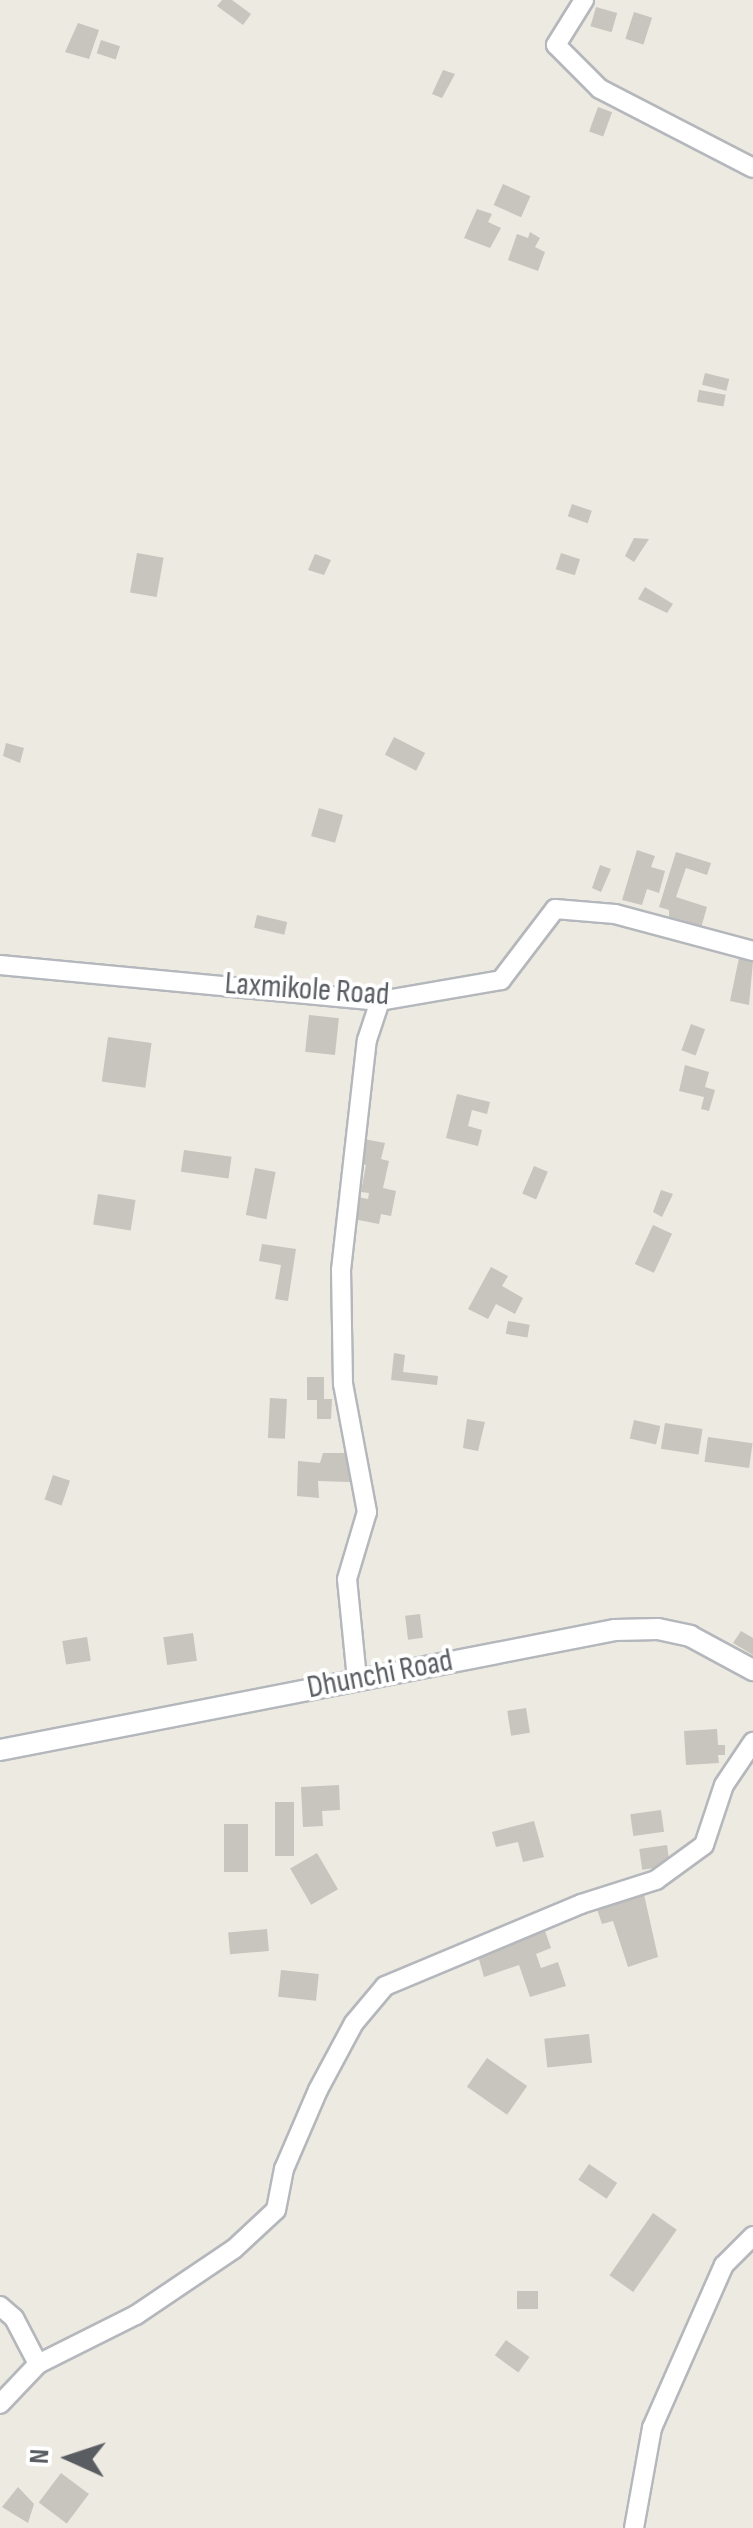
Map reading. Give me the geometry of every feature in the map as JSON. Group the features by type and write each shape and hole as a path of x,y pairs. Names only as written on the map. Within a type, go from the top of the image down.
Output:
{"street":[{"path":"584,0 556,45 600,89 753,168"},
{"name":"Laxmikole Road","path":"0,965 380,1001 501,980 554,910 615,914 753,950"},
{"path":"357,1679 347,1578 367,1512 343,1384 341,1270 367,1040 380,1001"},
{"name":"Dhunchi Road","path":"0,1750 570,1636 658,1629 690,1636 753,1670"},
{"path":"0,2404 38,2364 136,2315 234,2249 276,2210 284,2169 318,2090 354,2023 386,1986 581,1904 656,1880 704,1845 724,1785 753,1742"},
{"path":"634,2528 652,2428 724,2265 753,2236"},
{"path":"0,2306 14,2318 38,2364"}],"building":[{"path":"222,0 232,0 251,14 243,25 217,6"},
{"path":"596,7 617,13 612,32 590,26"},
{"path":"634,12 652,18 643,45 625,39"},
{"path":"78,23 99,30 89,59 65,52"},
{"path":"101,40 120,46 116,59 97,53"},
{"path":"443,70 455,74 442,98 432,94"},
{"path":"598,107 612,112 603,137 589,131"},
{"path":"503,184 530,196 521,217 494,205"},
{"path":"477,209 492,214 488,222 501,228 490,248 464,238"},
{"path":"530,232 540,238 535,247 545,252 538,271 508,260 517,234 528,238"},
{"path":"705,373 729,379 726,391 702,385"},
{"path":"699,390 726,395 724,407 697,402"},
{"path":"572,504 592,511 588,523 568,516"},
{"path":"634,538 649,539 634,562 625,556"},
{"path":"137,553 164,558 157,597 130,592"},
{"path":"561,553 580,559 575,575 556,569"},
{"path":"315,554 331,560 324,575 308,570"},
{"path":"645,587 673,604 667,613 638,599"},
{"path":"394,737 425,753 416,771 385,755"},
{"path":"6,743 24,748 20,763 3,756"},
{"path":"319,808 343,815 335,843 311,836"},
{"path":"637,850 655,856 651,867 665,871 659,893 647,889 642,905 622,900"},
{"path":"676,852 711,863 707,875 686,868 676,897 707,907 701,928 669,917 669,910 659,907"},
{"path":"600,865 611,869 601,892 592,888"},
{"path":"257,915 287,922 284,935 254,928"},
{"path":"739,958 753,961 749,1005 730,1001"},
{"path":"309,1015 339,1018 335,1055 305,1052"},
{"path":"691,1024 705,1029 696,1055 681,1050"},
{"path":"108,1037 152,1043 145,1088 102,1082"},
{"path":"685,1065 709,1072 705,1087 715,1090 709,1111 701,1109 704,1097 679,1091"},
{"path":"457,1094 490,1102 487,1114 472,1110 468,1126 482,1130 478,1146 446,1138"},
{"path":"359,1138 385,1143 381,1159 389,1161 383,1188 396,1191 391,1216 381,1214 379,1224 348,1218 352,1196 368,1199 369,1193 361,1192 366,1165 354,1162"},
{"path":"184,1150 232,1157 228,1178 181,1172"},
{"path":"534,1166 548,1172 536,1199 522,1194"},
{"path":"255,1168 276,1172 266,1219 246,1215"},
{"path":"661,1190 673,1194 662,1217 653,1212"},
{"path":"98,1194 136,1200 131,1231 93,1225"},
{"path":"653,1225 672,1234 654,1273 635,1264"},
{"path":"262,1244 296,1249 288,1301 275,1299 281,1265 259,1261"},
{"path":"491,1267 508,1276 502,1286 523,1298 515,1314 496,1304 488,1319 468,1309"},
{"path":"508,1321 530,1325 527,1338 506,1334"},
{"path":"394,1353 405,1355 403,1372 438,1376 437,1385 391,1380"},
{"path":"307,1377 324,1377 324,1399 332,1399 331,1419 317,1419 317,1400 307,1400"},
{"path":"270,1398 287,1399 285,1439 268,1438"},
{"path":"467,1419 485,1422 478,1451 463,1448"},
{"path":"634,1420 660,1426 656,1445 630,1439"},
{"path":"665,1423 703,1429 698,1455 661,1449"},
{"path":"708,1437 753,1443 749,1468 705,1462"},
{"path":"323,1453 349,1453 350,1482 318,1481 319,1498 297,1496 298,1461 320,1463"},
{"path":"53,1475 70,1481 62,1505 45,1500"},
{"path":"420,1614 423,1638 408,1640 405,1616"},
{"path":"741,1631 753,1638 753,1655 733,1643"},
{"path":"193,1633 197,1661 167,1665 163,1637"},
{"path":"87,1637 91,1661 66,1665 62,1641"},
{"path":"526,1708 530,1733 511,1736 507,1711"},
{"path":"717,1729 718,1745 725,1745 725,1755 718,1755 719,1763 686,1765 684,1731"},
{"path":"339,1785 340,1810 322,1811 323,1826 303,1827 301,1787"},
{"path":"275,1802 294,1802 294,1856 275,1856"},
{"path":"661,1810 664,1832 633,1836 630,1814"},
{"path":"534,1821 544,1857 523,1862 518,1842 496,1847 492,1832"},
{"path":"224,1824 248,1824 248,1872 224,1872"},
{"path":"667,1845 670,1866 642,1870 639,1849"},
{"path":"317,1853 338,1889 311,1905 290,1868"},
{"path":"643,1890 658,1957 628,1967 613,1921 602,1924 596,1906"},
{"path":"544,1928 551,1948 536,1954 541,1968 558,1962 566,1986 530,1997 519,1965 484,1977 476,1949"},
{"path":"267,1929 269,1951 230,1954 228,1932"},
{"path":"281,1970 319,1974 316,2001 278,1997"},
{"path":"589,2034 592,2063 547,2068 544,2039"},
{"path":"487,2058 527,2086 507,2115 467,2087"},
{"path":"589,2164 617,2183 607,2199 578,2180"},
{"path":"653,2213 677,2230 633,2292 609,2275"},
{"path":"517,2291 538,2291 538,2309 517,2309"},
{"path":"506,2340 529,2357 518,2372 495,2355"},
{"path":"61,2473 89,2494 67,2524 39,2503"},
{"path":"18,2487 34,2504 28,2523 2,2507"}]}
